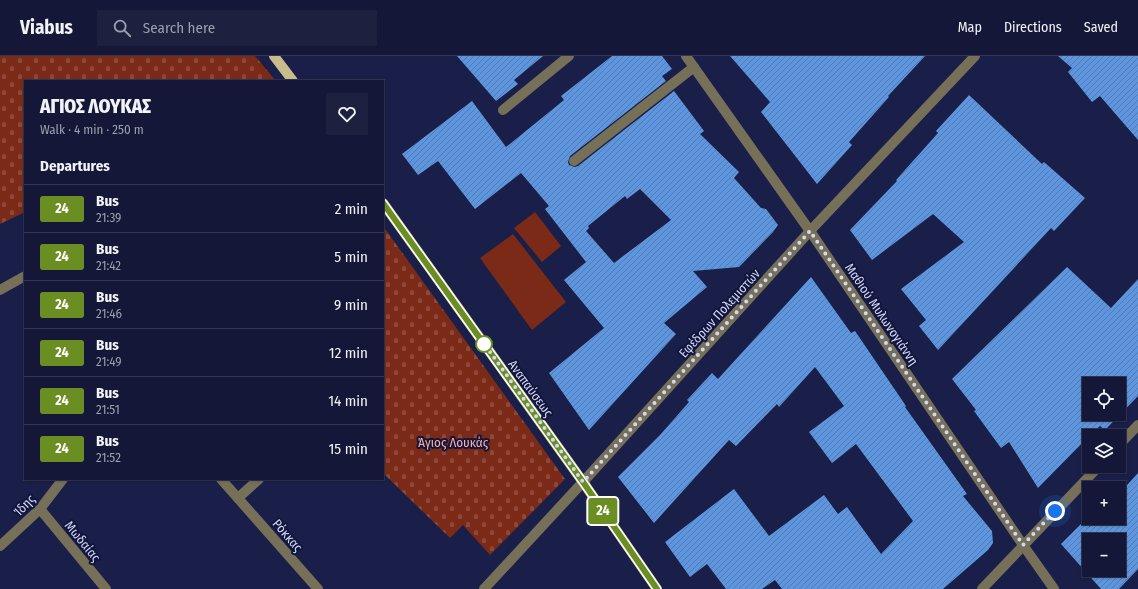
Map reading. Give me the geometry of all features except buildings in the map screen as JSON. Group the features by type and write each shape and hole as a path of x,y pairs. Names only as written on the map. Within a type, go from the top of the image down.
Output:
{"main road":[{"path":"274,56 292,80"},
{"name":"Αναπαύσεως","path":"384,203 583,482 657,589"}],"street":[{"path":"503,110 569,56"},
{"name":"Μαθιού Μυλωνογιάννη","path":"686,56 810,231 1054,589"},
{"name":"Εφέδρων Πολεμιστών","path":"484,589 810,231 975,56"},
{"path":"574,161 694,67"},
{"path":"0,290 24,277"},
{"path":"1126,438 1138,425"},
{"path":"982,589 1092,473"},
{"name":"Ίδης","path":"0,546 40,509 62,480"},
{"name":"Ρόκκας","path":"223,480 318,589"},
{"path":"238,498 258,480"},
{"name":"Μωδαίας","path":"40,509 106,589"}],"green space":[{"path":"0,56 255,56 275,80 24,80 24,212 0,224"},
{"path":"535,212 561,246 542,262 514,228"},
{"name":"Άγιος Λουκάς","path":"384,227 565,479 490,555 463,525 450,538 384,474"},
{"path":"513,234 566,302 532,330 480,258"}],"bus line":[{"name":"24","path":"384,204 583,482 657,589"}],"route":[{"path":"484,344 483,342 583,482 810,231 1023,545 1055,511"}]}
